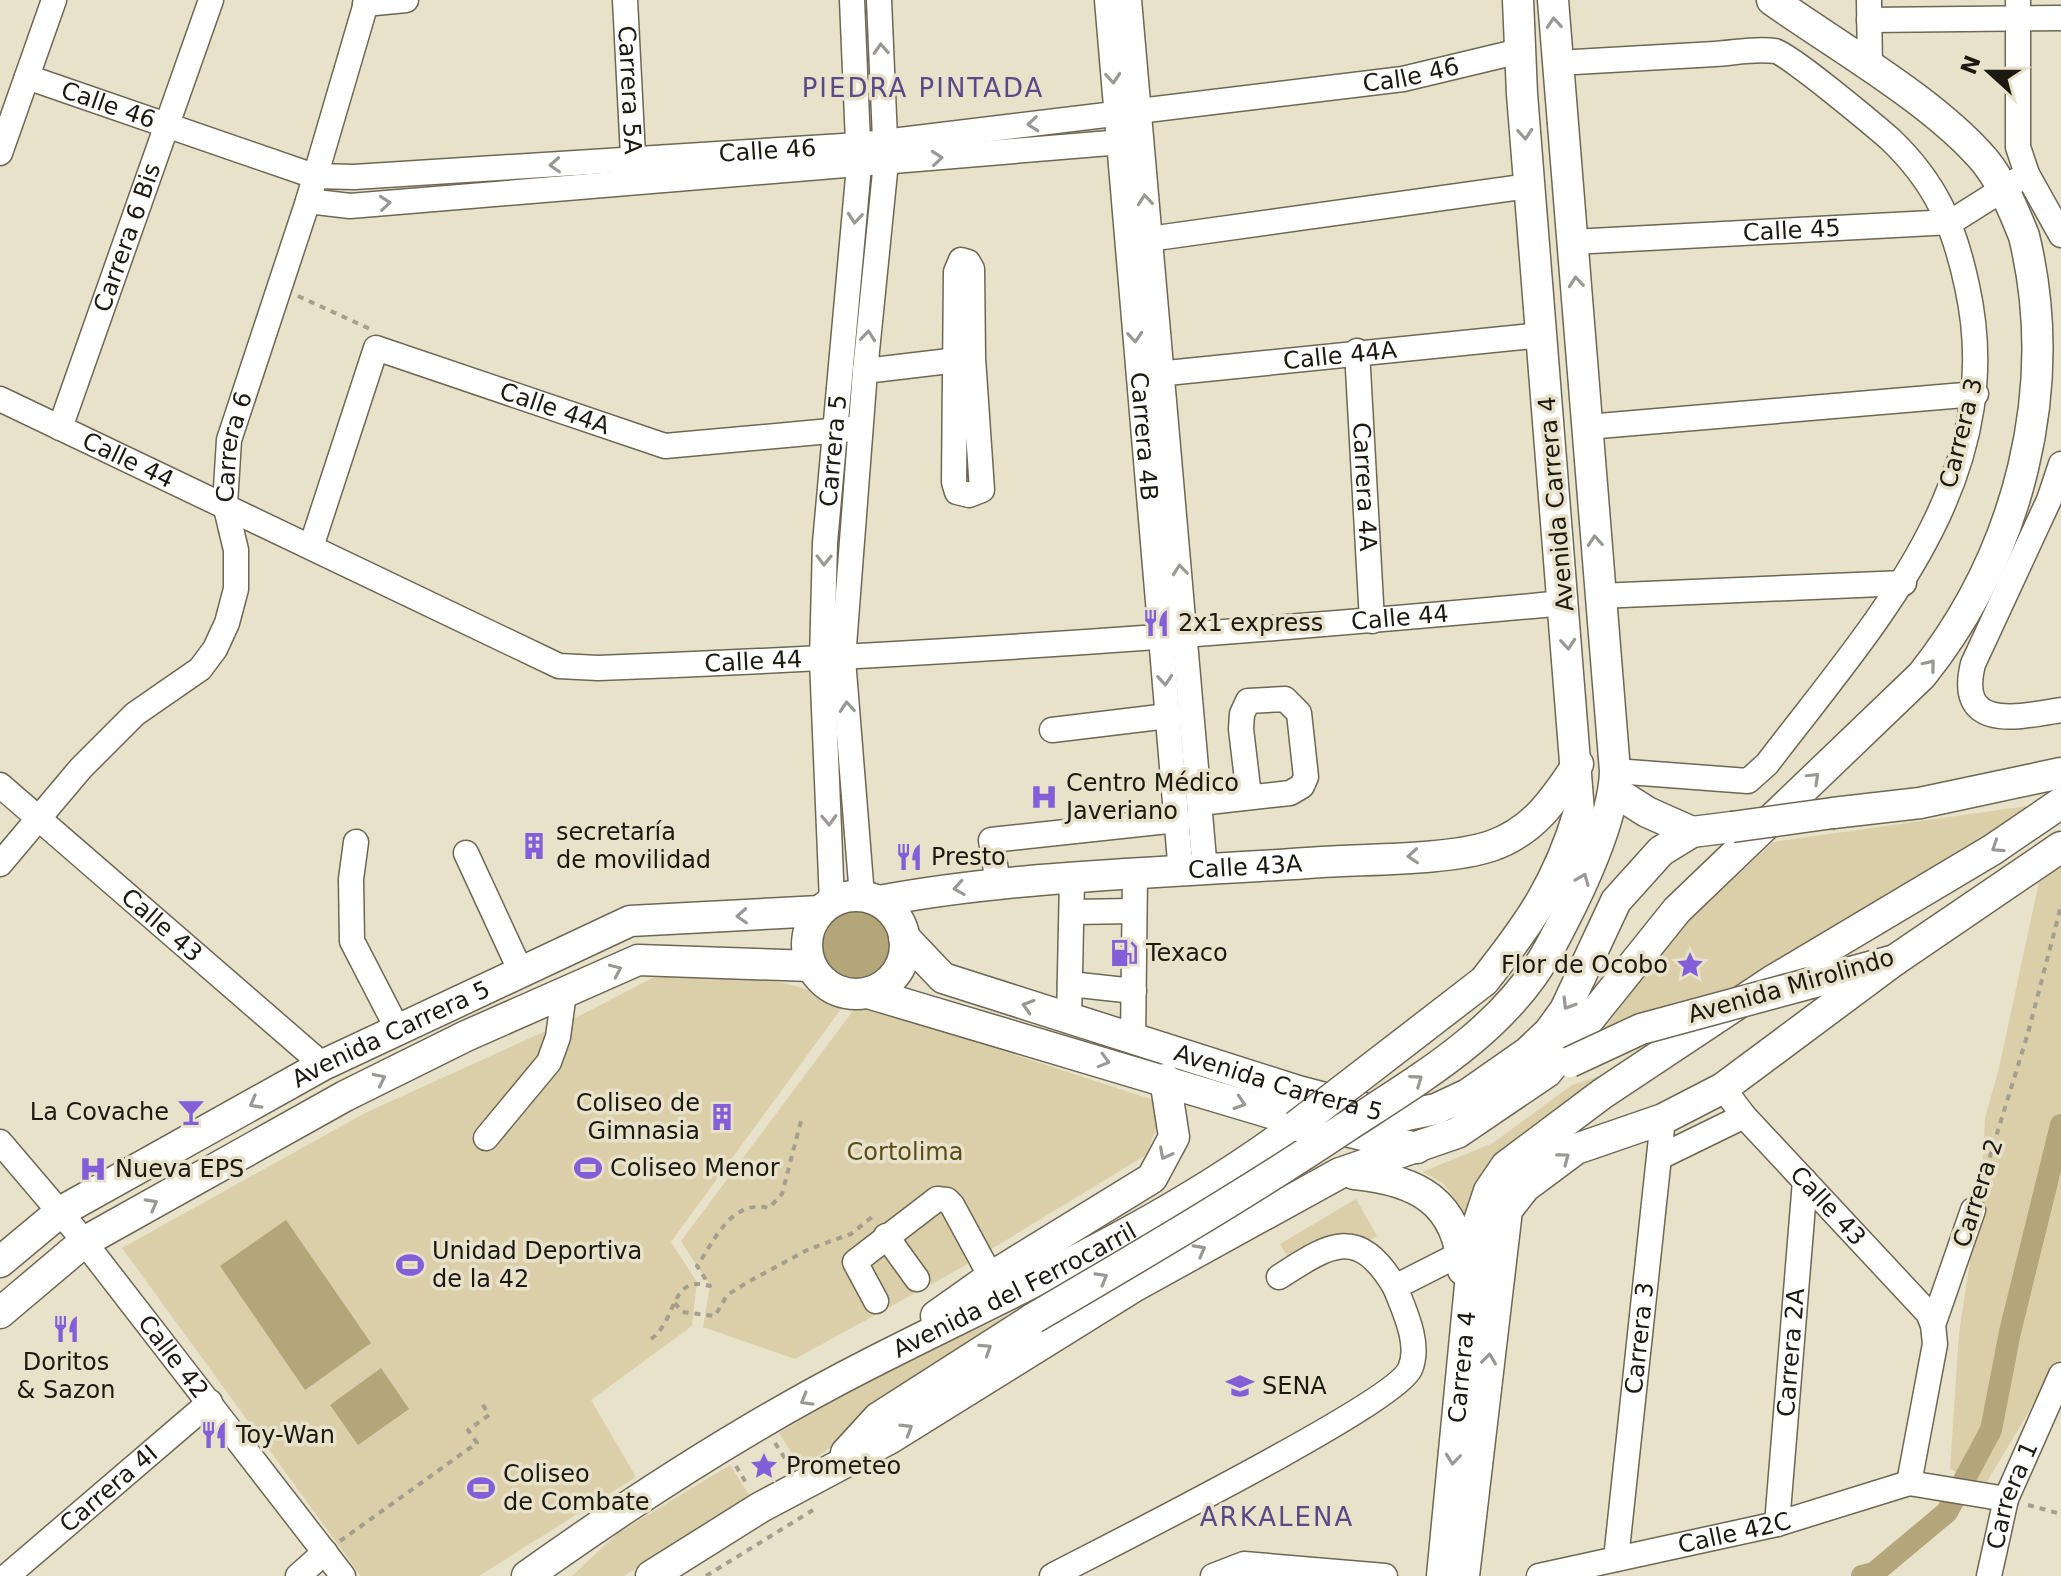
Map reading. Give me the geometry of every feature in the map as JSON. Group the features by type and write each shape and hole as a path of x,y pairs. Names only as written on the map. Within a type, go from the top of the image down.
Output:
{"main road":[{"name":"Avenida Carrera 4","path":"1484,981 1540,906 1565,859 1579,812 1578,764 1529,186 1518,0"},
{"name":"Avenida Carrera 4","path":"1549,949 1568,914 1614,781 1553,0"},
{"path":"651,1576 761,1507 808,1496 837,1464 889,1439 1135,1286 1340,1173 1457,1133 1559,1067 1677,910 1922,675 1946,645 1979,589 2035,464 2049,389 2047,319 2016,183 1987,163 1964,139 1772,0"},
{"name":"Calle 43A","path":"870,899 998,883 1193,872 1431,854 1491,846 1525,829 1549,807 1578,764"},
{"path":"1614,781 1647,812 1692,832 1920,803 2061,773"},
{"name":"Carrera 4","path":"1442,1576 1475,1233 1489,1191 1506,1166 1602,1094 1772,981 1992,850 2061,803"},
{"name":"Avenida Carrera 5","path":"904,937 943,978 1298,1091 1397,1117 1436,1109 1491,1081 1549,1032 1578,986 1599,931 1616,901 1661,851 1692,832"},
{"name":"Avenida Mirolindo","path":"1559,1067 1641,1029 1895,960 2061,847"},
{"path":"870,899 900,923 904,937 898,970 890,980 868,993 835,990 821,980 811,966 808,936 826,907 870,899"},
{"name":"Avenida Carrera 5","path":"0,1262 60,1212 323,1065 630,921 826,907"},
{"name":"Avenida del Ferrocarril","path":"527,1576 584,1535 724,1447 899,1350 1028,1304 1249,1192 1417,1080 1508,1007 1532,980 1549,949"},
{"name":"Avenida Carrera 5","path":"0,1313 84,1242 345,1096 638,960 811,966"},
{"path":"1663,1119 1723,1088 1895,960"},
{"name":"Avenida del Ferrocarril","path":"837,1464 878,1418 1028,1304 1238,1169 1393,1054 1484,981"},
{"name":"Avenida Carrera 5","path":"868,993 1165,1079 1274,1114 1419,1148"},
{"path":"899,1350 909,1335 991,1277 1152,1178 1174,1137 1165,1079"},
{"name":"Carrera 4","path":"1464,1576 1507,1210 1525,1187 1576,1149 1663,1119"},
{"path":"1340,1173 1392,1178 1434,1200 1451,1223 1462,1253 1468,1306"}],"street":[{"path":"0,153 54,0"},
{"name":"Carrera 6 Bis","path":"60,428 211,0"},
{"path":"366,2 406,0"},
{"name":"Carrera 5A","path":"625,0 634,171"},
{"name":"Carrera 5","path":"852,0 859,155 825,543 833,659 870,899"},
{"name":"Carrera 5","path":"826,907 833,659 862,428 886,152 879,0"},
{"name":"Carrera 4B","path":"1107,0 1127,113"},
{"name":"Carrera 4B","path":"1129,0 1127,113 1149,375 1161,637 1177,820 1193,872"},
{"name":"Carrera 6","path":"0,864 135,714 200,669 215,649 236,589 236,550 225,504 229,440 308,201 366,2"},
{"path":"1870,69 1869,10 2018,8 2061,18"},
{"path":"2018,8 2016,183 2061,235"},
{"name":"Calle 46","path":"27,77 314,176 354,177 634,171 859,155 1127,113 1403,79 1520,51"},
{"name":"Carrera 3","path":"1557,63 1778,51 1864,115 1897,146 1929,184 1951,222 1975,322 1976,394 1932,535 1904,583 1767,764 1748,781 1614,781"},
{"name":"Calle 46","path":"886,152 1129,142"},
{"name":"Carrera 4B","path":"1129,142 1149,239 1149,375 1186,636 1200,803 1193,872"},
{"name":"Calle 46","path":"308,201 350,206 634,171"},
{"name":"Calle 45","path":"1572,242 1951,222 2016,183"},
{"path":"1149,239 1529,186"},
{"name":"Calle 44A","path":"1149,375 1357,351 1542,335"},
{"path":"311,547 376,348"},
{"name":"Calle 44A","path":"376,348 665,446 862,428"},
{"name":"Carrera 4A","path":"1357,351 1372,621"},
{"path":"865,371 963,360"},
{"path":"1587,427 1976,394"},
{"name":"Calle 44","path":"0,399 559,666 598,668 833,659 1186,636 1564,603"},
{"path":"2061,464 2049,500 1973,664 1969,686 1972,699 1981,711 2017,718 2061,710"},
{"path":"1599,596 1904,583"},
{"path":"1052,730 1168,716"},
{"name":"Calle 43","path":"0,785 323,1065"},
{"path":"1200,803 1249,796"},
{"path":"998,883 991,840 1177,820"},
{"path":"356,842 351,879 352,941 398,1030"},
{"path":"466,853 521,972"},
{"path":"1133,1039 1135,875"},
{"path":"1069,1019 1072,880"},
{"path":"1072,912 1134,911"},
{"path":"1070,984 1134,991"},
{"path":"486,1138 549,1062 558,1037 564,993"},
{"name":"Calle 43","path":"1723,1088 1744,1116 1928,1313 1933,1325"},
{"path":"1660,1157 1744,1116"},
{"name":"Carrera 3","path":"1616,1559 1663,1119"},
{"name":"Calle 42","path":"0,1142 60,1212 210,1402 333,1546 343,1576"},
{"name":"Carrera 2A","path":"1777,1524 1805,1181"},
{"path":"876,1301 855,1262 937,1199 947,1200 991,1277"},
{"name":"Carrera 2","path":"1918,1483 1935,1344 1933,1325 1973,1210"},
{"path":"895,1230 917,1279"},
{"path":"1052,1576 1319,1434 1387,1392 1405,1377 1413,1357 1408,1321 1395,1287 1382,1265 1365,1249 1334,1246 1279,1277"},
{"path":"1395,1287 1462,1253"},
{"name":"Carrera 1","path":"1987,1575 2006,1499 2061,1375"},
{"name":"Carrera 4I","path":"7,1576 210,1402"},
{"path":"1918,1483 2006,1499"},
{"name":"Calle 42C","path":"1539,1576 1777,1524 1918,1483"},
{"path":"298,1576 333,1546"},
{"path":"1213,1576 1244,1564 1385,1576"}],"path":[{"path":"278,287 374,331 376,348"},
{"name":"Carrera 2","path":"1973,1210 2028,1033 2061,906"},
{"path":"651,1339 665,1329 674,1301 688,1285 697,1282 710,1286 697,1266 733,1213 758,1206 769,1208 782,1194 791,1149 796,1143 802,1117"},
{"path":"674,1301 682,1312 715,1316 727,1295 809,1249 851,1234 876,1214 885,1214 895,1230"},
{"path":"333,1546 477,1443 468,1430 489,1415 480,1400"},
{"path":"706,1576 808,1496 763,1424"},
{"path":"724,1447 761,1507"},
{"path":"2006,1499 2061,1514"}],"green space":[{"path":"2041,804 1756,981 1596,1040 1678,931 1773,842"},
{"path":"2061,866 2061,1358 1985,1485 1950,1469 1959,1333 1982,1184 1985,1118 1999,1068 2039,882"},
{"name":"Unidad Deportiva de la 42","path":"664,972 757,978 782,983 825,997 841,1009 671,1242 697,1282 692,1326 591,1400 636,1477 479,1576 361,1576 122,1248 365,1113 583,1014"},
{"name":"Cortolima","path":"858,1004 1166,1104 1146,1155 957,1270 795,1359 703,1327 710,1286 681,1241"},
{"path":"1648,1060 1472,1224 1443,1183 1422,1172 1493,1143 1572,1085"},
{"path":"1356,1199 1377,1236 1300,1279 1280,1244"},
{"path":"1015,1312 1017,1316 801,1468 779,1433 876,1375"},
{"path":"730,1465 750,1496 624,1576 572,1576 618,1533"}],"shaded area":[{"path":"864,911 886,926 892,946 890,960 882,971 871,979 850,981 832,971 824,960 822,939 832,921 843,913"},
{"path":"286,1220 371,1343 305,1390 220,1266"},
{"path":"381,1368 409,1409 358,1445 330,1405"}],"waterway":[{"path":"1862,1576 1874,1573 1947,1512 1991,1430 2010,1332 2061,1125"}],"place":[{"name":"2x1 express","path":"1156,623"},
{"name":"Centro Médico Javeriano","path":"1044,797"},
{"name":"secretaría de movilidad","path":"534,846"},
{"name":"Presto","path":"909,857"},
{"name":"Texaco","path":"1124,953"},
{"name":"Flor de Ocobo","path":"1690,965"},
{"name":"La Covache","path":"191,1112"},
{"name":"Coliseo de Gimnasia","path":"722,1117"},
{"name":"Coliseo Menor","path":"588,1168"},
{"name":"Nueva EPS","path":"93,1169"},
{"name":"Unidad Deportiva de la 42","path":"410,1265"},
{"name":"Doritos & Sazon","path":"66,1329"},
{"name":"SENA","path":"1240,1386"},
{"name":"Toy-Wan","path":"214,1435"},
{"name":"Prometeo","path":"764,1466"},
{"name":"Coliseo de Combate","path":"481,1488"}],"district":[{"name":"PIEDRA PINTADA","path":"923,88"},
{"name":"ARKALENA","path":"1277,1517"}]}
